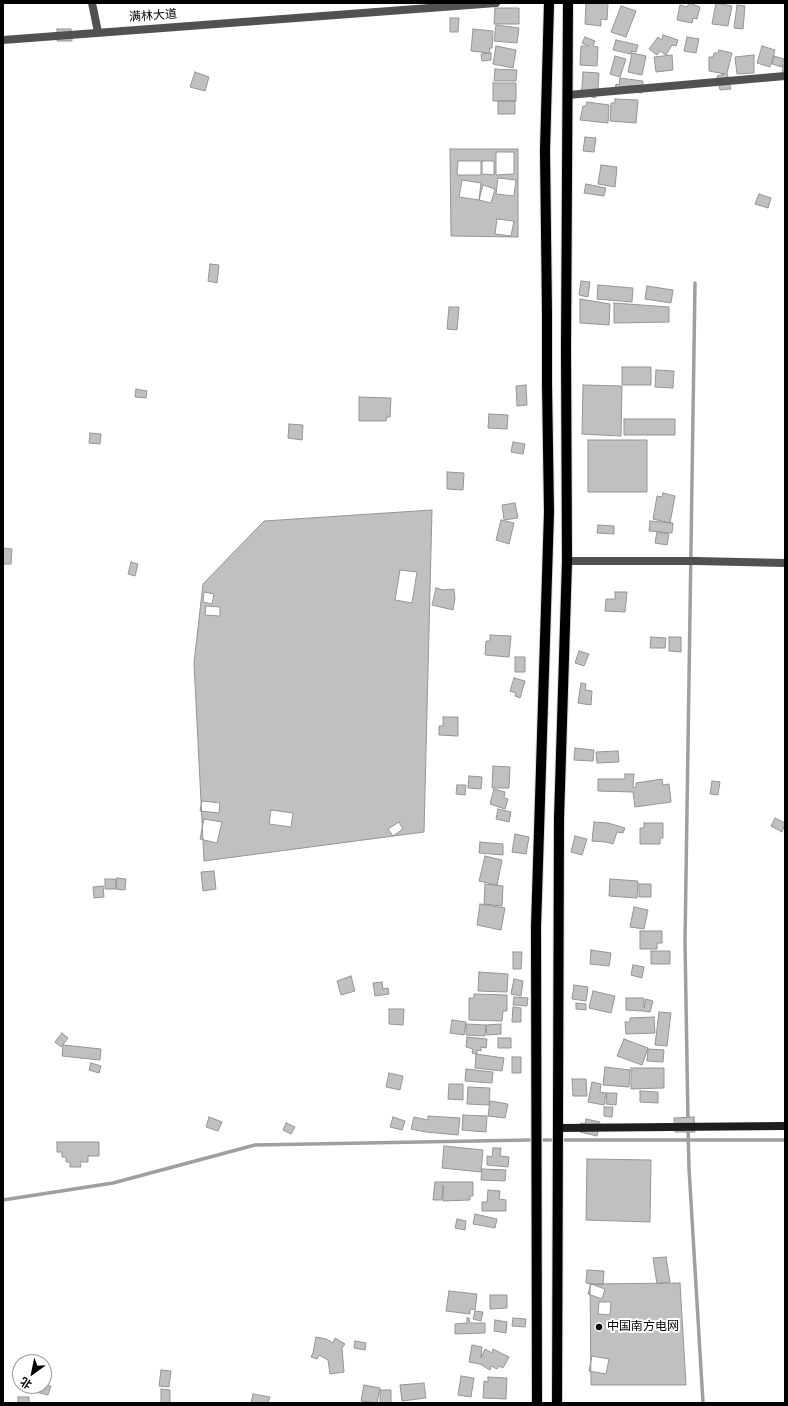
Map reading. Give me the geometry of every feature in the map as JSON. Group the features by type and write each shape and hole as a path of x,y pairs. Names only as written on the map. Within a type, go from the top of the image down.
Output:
{"main road":[{"path":"537,1403 536,927 549,512 545,150 549,3"},
{"path":"557,1403 559,819 567,561 566,340 568,3"}],"street":[{"path":"92,3 98,32"},
{"name":"满林大道","path":"3,40 496,3"},
{"path":"568,95 785,76"},
{"path":"567,561 785,563"},
{"path":"558,1128 785,1126"}],"building":[{"path":"586,3 608,3 607,20 601,19 601,26 585,24"},
{"path":"689,3 700,7 697,19 693,18 692,23 677,20 680,5 687,7"},
{"path":"716,3 732,6 728,26 712,24"},
{"path":"737,5 745,6 743,29 734,28"},
{"path":"621,6 636,11 626,37 611,32"},
{"path":"495,8 519,8 519,24 494,24"},
{"path":"450,18 459,18 458,32 450,32"},
{"path":"496,25 519,28 517,43 494,41"},
{"path":"57,29 71,29 72,41 57,41"},
{"path":"473,29 493,31 492,48 490,48 489,53 471,51"},
{"path":"663,35 678,40 676,46 672,45 666,55 660,51 657,55 649,49 658,37 662,40"},
{"path":"585,37 595,41 593,46 598,47 597,66 580,65 581,46 589,46 582,43"},
{"path":"687,37 699,39 696,53 684,51"},
{"path":"616,40 638,45 636,52 631,51 631,54 613,50"},
{"path":"496,46 516,50 513,68 493,64"},
{"path":"762,46 775,50 770,67 757,63"},
{"path":"719,50 732,53 727,73 731,89 720,90 717,76 725,74 709,71 709,57 713,57 714,53 718,53"},
{"path":"491,53 491,60 482,61 481,54"},
{"path":"632,53 646,56 642,75 628,72"},
{"path":"672,55 673,70 656,72 654,57"},
{"path":"754,55 754,73 737,74 735,57"},
{"path":"615,56 626,59 620,77 610,74"},
{"path":"774,56 784,59 782,67 772,64"},
{"path":"785,61 785,72 782,71"},
{"path":"495,69 517,70 516,81 494,81"},
{"path":"195,72 209,77 205,91 190,87"},
{"path":"583,72 599,73 598,88 595,98 580,93"},
{"path":"620,78 643,81 642,93 615,90 616,84 619,85"},
{"path":"493,83 516,83 516,101 493,101"},
{"path":"615,99 638,100 636,123 610,121 611,103 615,103"},
{"path":"498,101 515,101 515,114 498,114"},
{"path":"587,102 609,105 608,123 580,120 583,106 586,106"},
{"path":"585,137 596,138 594,152 583,151"},
{"path":"450,149 518,149 518,237 451,236"},
{"path":"496,152 514,152 514,174 496,175"},
{"path":"458,161 481,161 481,175 457,175"},
{"path":"482,161 494,161 494,175 482,174"},
{"path":"601,165 617,167 615,187 598,184"},
{"path":"498,178 516,180 514,196 496,194"},
{"path":"462,180 481,183 479,200 459,197"},
{"path":"586,184 606,188 604,196 584,193"},
{"path":"483,185 495,189 491,203 479,200"},
{"path":"759,194 771,198 768,208 755,204"},
{"path":"497,219 514,221 511,236 495,234"},
{"path":"210,264 219,265 217,283 208,281"},
{"path":"581,281 590,282 588,297 579,295"},
{"path":"598,285 633,288 632,302 597,299"},
{"path":"647,286 673,290 671,303 645,299"},
{"path":"580,299 610,304 609,325 580,323"},
{"path":"614,303 669,307 669,322 614,323"},
{"path":"449,307 459,307 457,330 447,329"},
{"path":"622,367 651,367 651,385 622,385"},
{"path":"656,370 674,371 673,388 655,387"},
{"path":"526,385 527,405 517,406 516,386"},
{"path":"583,385 622,386 621,436 582,434"},
{"path":"136,389 147,391 146,398 135,397"},
{"path":"359,397 391,398 390,417 387,417 386,421 359,421"},
{"path":"489,414 508,415 507,429 488,428"},
{"path":"624,419 675,419 675,435 624,435"},
{"path":"289,424 303,425 302,440 288,438"},
{"path":"90,433 101,434 100,444 89,443"},
{"path":"588,440 647,440 647,492 588,492"},
{"path":"513,442 525,444 523,454 511,452"},
{"path":"447,472 464,473 463,490 447,489"},
{"path":"663,493 675,496 670,523 653,519 657,496 662,497"},
{"path":"515,503 518,518 504,520 502,505"},
{"path":"432,510 424,832 204,861 194,663 203,584 264,521"},
{"path":"501,520 514,523 509,544 496,540"},
{"path":"650,521 673,523 672,533 649,531"},
{"path":"598,525 614,526 614,534 597,533"},
{"path":"657,532 669,534 667,545 655,543"},
{"path":"3,548 12,549 11,564 3,564"},
{"path":"131,562 138,564 135,576 128,574"},
{"path":"400,570 417,572 412,603 395,600"},
{"path":"436,588 443,590 454,589 455,598 453,610 432,605"},
{"path":"204,592 214,594 212,604 203,602"},
{"path":"615,592 627,592 625,612 605,611 606,599 615,599"},
{"path":"206,606 220,607 220,616 205,615"},
{"path":"490,635 511,636 509,657 485,655 486,641 490,641"},
{"path":"651,637 666,638 665,648 650,648"},
{"path":"669,637 681,637 681,652 669,651"},
{"path":"579,651 589,654 584,666 575,663"},
{"path":"515,657 525,657 525,672 515,672"},
{"path":"514,678 525,681 520,698 515,696 516,693 510,691"},
{"path":"581,683 586,684 585,690 592,691 591,705 578,703"},
{"path":"443,717 458,717 458,736 439,735 439,726 443,726"},
{"path":"575,748 594,750 593,761 574,760"},
{"path":"618,751 619,762 597,763 596,752"},
{"path":"493,766 510,767 509,788 492,788"},
{"path":"625,774 634,774 633,788 636,787 636,783 662,779 663,785 669,784 671,802 635,807 633,792 598,791 598,779 625,779"},
{"path":"469,776 482,777 481,789 468,788"},
{"path":"712,781 720,782 718,795 710,794"},
{"path":"457,785 466,785 465,795 456,794"},
{"path":"494,789 505,792 504,798 508,799 505,809 490,804"},
{"path":"202,801 220,803 219,813 200,811"},
{"path":"498,809 511,812 509,822 496,819"},
{"path":"271,810 293,813 291,827 269,824"},
{"path":"775,818 785,823 782,832 771,826"},
{"path":"204,819 222,822 217,843 200,839"},
{"path":"399,822 403,829 393,836 388,829"},
{"path":"594,822 608,823 625,828 623,833 617,832 613,844 592,841"},
{"path":"644,823 663,823 663,838 660,838 660,844 640,844 640,828 644,828"},
{"path":"515,834 529,837 526,854 512,852"},
{"path":"575,836 587,839 582,855 571,852"},
{"path":"480,842 503,844 503,855 479,853"},
{"path":"485,856 502,860 497,885 479,881"},
{"path":"214,871 216,889 203,891 201,872"},
{"path":"117,878 126,879 125,890 116,889"},
{"path":"105,879 116,879 116,889 105,889"},
{"path":"610,879 638,881 637,898 609,896"},
{"path":"485,884 503,886 502,906 484,904"},
{"path":"639,884 651,884 651,897 639,897"},
{"path":"103,886 104,897 94,898 93,887"},
{"path":"480,904 505,908 501,930 477,925"},
{"path":"634,907 648,910 644,929 630,927"},
{"path":"640,931 662,931 662,943 657,943 657,949 640,949"},
{"path":"591,950 611,953 609,966 590,964"},
{"path":"651,951 670,951 670,964 651,964"},
{"path":"513,952 522,952 521,969 513,969"},
{"path":"633,965 644,967 642,978 631,975"},
{"path":"479,972 508,974 507,992 478,991"},
{"path":"351,976 355,991 341,995 337,981"},
{"path":"514,979 523,981 521,996 511,994"},
{"path":"382,982 383,989 388,988 389,994 375,996 373,983"},
{"path":"574,985 588,987 586,1001 572,999"},
{"path":"593,991 615,996 611,1013 589,1008"},
{"path":"474,994 507,995 507,1011 503,1011 502,1021 469,1020 469,998 474,998"},
{"path":"514,997 528,998 527,1006 513,1005"},
{"path":"626,998 644,998 644,1008 646,999 653,1001 650,1012 626,1010"},
{"path":"576,1003 586,1004 586,1010 576,1009"},
{"path":"513,1007 521,1008 521,1022 512,1022"},
{"path":"389,1009 404,1009 403,1025 389,1024"},
{"path":"659,1012 671,1013 667,1046 655,1045"},
{"path":"654,1017 655,1033 626,1034 625,1022 630,1022 630,1018"},
{"path":"452,1020 466,1022 464,1035 450,1033"},
{"path":"466,1024 486,1025 485,1036 466,1035"},
{"path":"501,1024 501,1034 487,1035 486,1025"},
{"path":"62,1033 68,1038 61,1047 55,1042"},
{"path":"467,1037 487,1039 486,1048 481,1047 481,1051 477,1050 477,1054 472,1053 473,1049 466,1047"},
{"path":"498,1038 511,1038 511,1048 498,1048"},
{"path":"624,1039 648,1048 642,1065 617,1056"},
{"path":"63,1045 101,1049 100,1060 62,1056"},
{"path":"648,1049 664,1050 663,1062 647,1061"},
{"path":"476,1054 504,1058 502,1071 475,1068"},
{"path":"512,1057 521,1057 521,1073 512,1073"},
{"path":"91,1063 101,1066 99,1073 89,1070"},
{"path":"605,1067 630,1070 629,1087 603,1085"},
{"path":"631,1068 664,1068 664,1088 631,1089"},
{"path":"466,1069 493,1072 492,1083 465,1081"},
{"path":"389,1073 403,1076 400,1090 386,1087"},
{"path":"572,1079 586,1079 587,1096 573,1096"},
{"path":"592,1082 601,1084 600,1092 606,1093 604,1105 588,1102"},
{"path":"449,1084 463,1084 463,1100 448,1099"},
{"path":"468,1087 490,1088 489,1105 467,1104"},
{"path":"640,1091 658,1092 658,1103 640,1102"},
{"path":"607,1093 617,1093 616,1105 606,1104"},
{"path":"490,1101 508,1104 505,1118 488,1116"},
{"path":"604,1107 613,1107 612,1117 604,1116"},
{"path":"463,1115 487,1116 486,1132 462,1130"},
{"path":"428,1116 460,1118 458,1135 411,1129 414,1117 428,1120"},
{"path":"209,1117 222,1122 218,1131 206,1127"},
{"path":"393,1117 405,1121 402,1130 390,1127"},
{"path":"694,1117 695,1132 675,1132 674,1118"},
{"path":"586,1119 600,1122 597,1136 580,1132 581,1123 585,1124"},
{"path":"286,1123 295,1127 291,1134 283,1130"},
{"path":"57,1142 99,1142 99,1156 88,1156 88,1162 80,1162 81,1167 70,1167 70,1162 66,1162 66,1157 62,1157 62,1152 57,1152"},
{"path":"444,1146 483,1150 481,1172 442,1168"},
{"path":"493,1148 501,1148 500,1156 509,1157 508,1167 487,1165 487,1156 492,1157"},
{"path":"587,1159 651,1160 650,1222 586,1220"},
{"path":"482,1169 506,1170 505,1181 481,1180"},
{"path":"435,1182 473,1182 473,1196 470,1196 470,1200 443,1201 443,1185 442,1200 433,1200"},
{"path":"488,1190 500,1191 499,1199 506,1200 506,1211 482,1211 482,1202 487,1202"},
{"path":"475,1214 497,1219 495,1228 473,1224"},
{"path":"457,1219 466,1221 465,1230 455,1228"},
{"path":"666,1257 670,1282 657,1284 653,1258"},
{"path":"587,1270 604,1271 603,1285 586,1283"},
{"path":"680,1283 686,1385 591,1385 590,1284"},
{"path":"591,1284 605,1289 602,1299 588,1294"},
{"path":"449,1291 477,1294 475,1310 470,1309 470,1314 446,1311"},
{"path":"490,1295 507,1295 507,1308 490,1309"},
{"path":"599,1302 611,1302 610,1315 598,1314"},
{"path":"475,1311 483,1312 481,1321 473,1319"},
{"path":"467,1318 469,1318 470,1323 485,1323 485,1333 455,1334 455,1324 467,1323"},
{"path":"513,1318 526,1319 525,1327 512,1326"},
{"path":"495,1320 507,1322 506,1333 494,1331"},
{"path":"316,1337 326,1339 333,1343 335,1338 345,1344 342,1348 344,1372 330,1374 328,1360 319,1355 317,1359 311,1357"},
{"path":"355,1341 366,1343 365,1350 354,1348"},
{"path":"472,1345 482,1347 481,1358 485,1349 492,1353 493,1349 509,1357 503,1368 499,1366 497,1369 491,1366 490,1370 480,1364 469,1362"},
{"path":"592,1356 609,1359 606,1374 589,1371"},
{"path":"161,1370 171,1371 169,1387 159,1386"},
{"path":"461,1376 474,1378 471,1397 458,1395"},
{"path":"488,1377 507,1378 506,1399 483,1398 484,1381 488,1382"},
{"path":"424,1383 426,1398 402,1401 400,1385"},
{"path":"364,1385 380,1388 377,1403 361,1401"},
{"path":"161,1389 170,1390 170,1403 161,1403"},
{"path":"380,1390 391,1390 391,1403 380,1403"},
{"path":"253,1394 270,1397 268,1403 251,1403"},
{"path":"18,1397 29,1397 29,1403 18,1403"}],"waterway":[{"path":"688,1122 685,942 695,283"},
{"path":"688,1128 703,1403"},
{"path":"3,1200 113,1183 255,1145 530,1140"},
{"path":"544,1140 551,1140"},
{"path":"565,1140 785,1140"}],"place":[{"name":"中国南方电网","path":"599,1327"}]}
